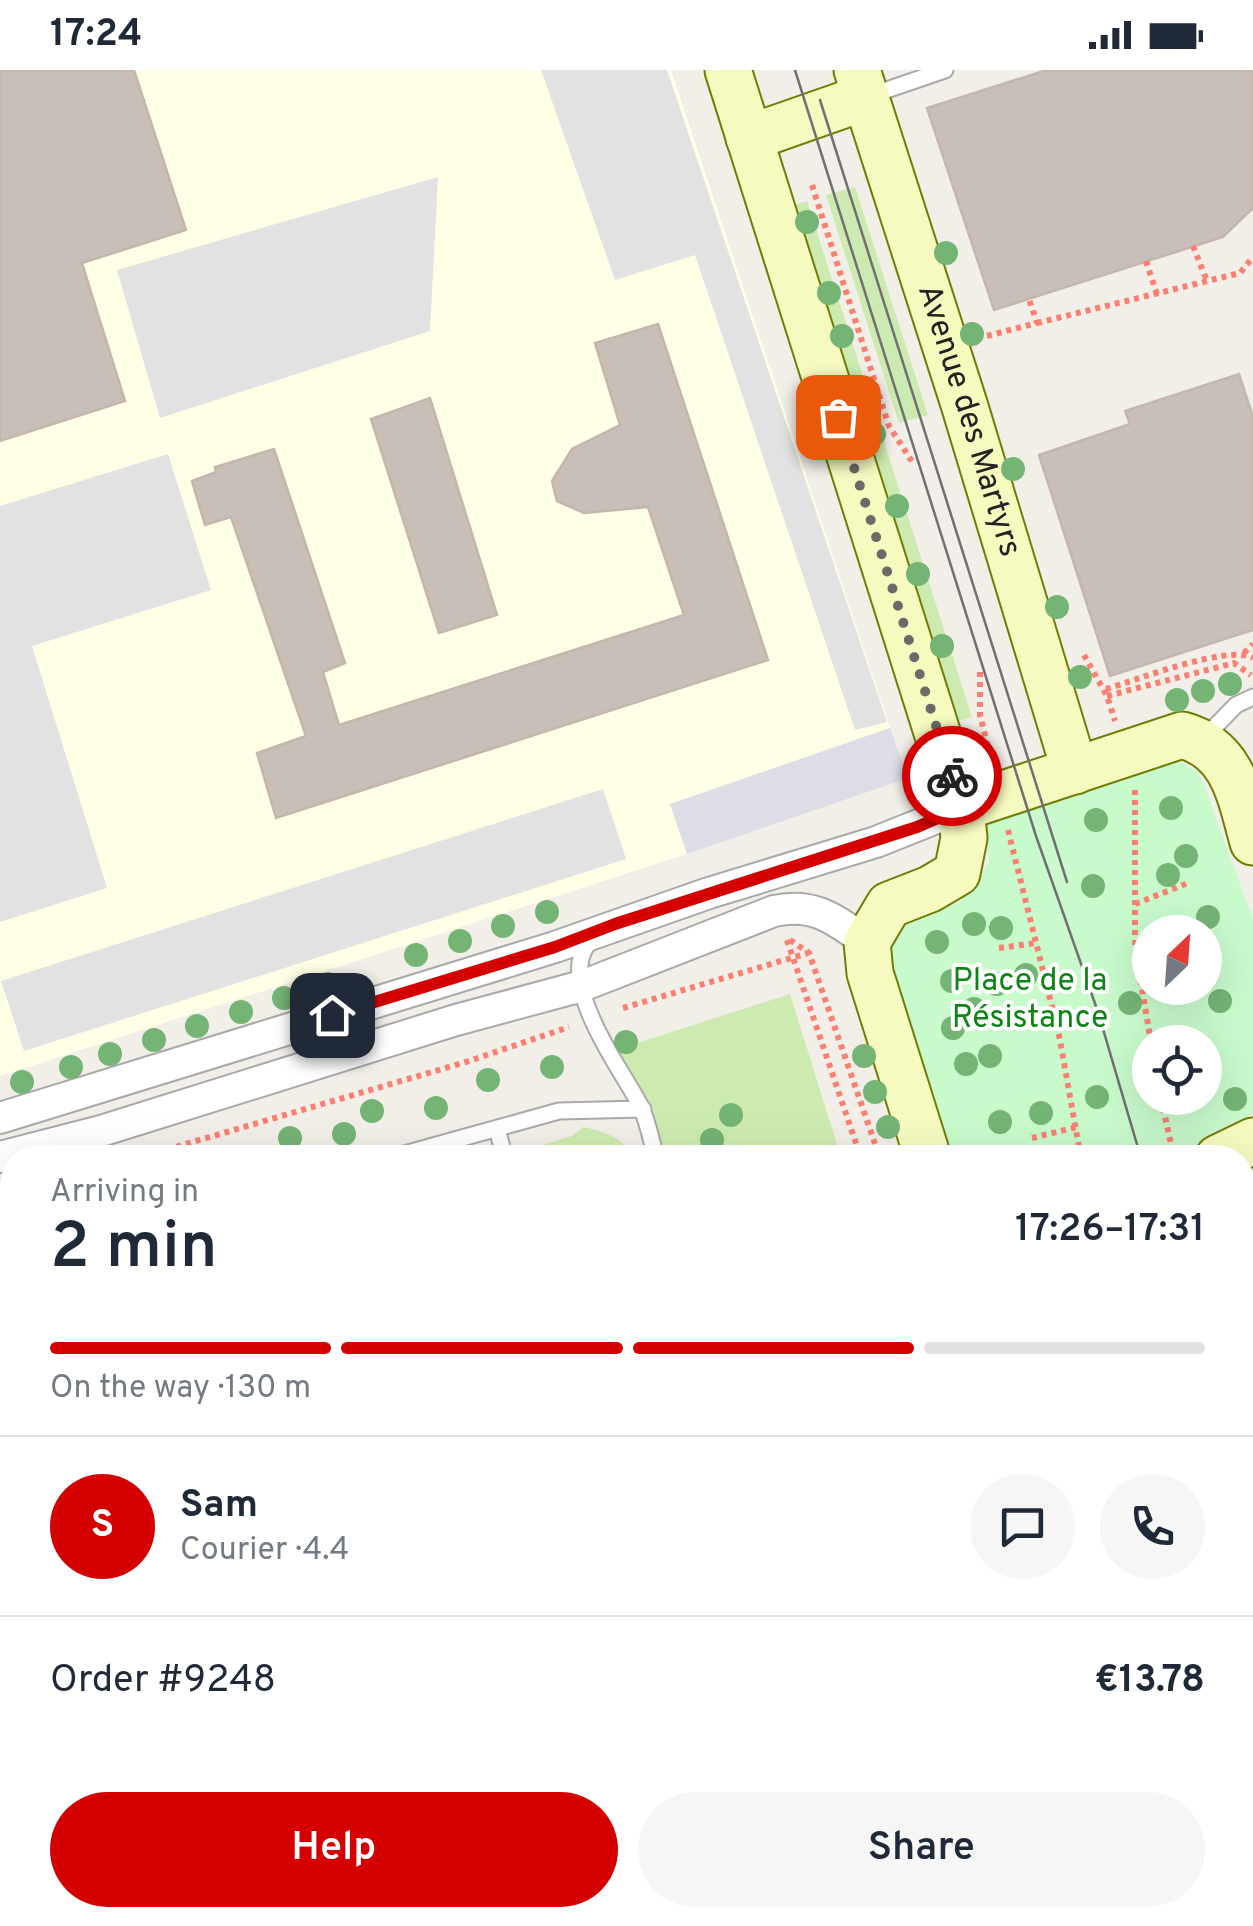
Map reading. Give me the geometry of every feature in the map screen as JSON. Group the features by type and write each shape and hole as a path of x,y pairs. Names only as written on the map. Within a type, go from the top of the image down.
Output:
{"main road":[{"path":"728,70 945,748 982,802"},
{"path":"748,138 861,84"},
{"name":"Avenue des Martyrs","path":"861,84 981,457 1076,771"},
{"path":"924,1145 870,973 867,942 889,905 930,890 958,873 964,838 982,802 1182,735 1202,740 1220,754 1232,776 1253,842"}],"street":[{"path":"0,1118 555,947 615,924 876,842 982,802"},
{"path":"47,1145 456,1020 582,986 753,918 796,906 827,915 867,942"}],"lane":[{"path":"861,84 946,70"},
{"path":"1202,740 1236,705 1253,697"},
{"path":"615,924 589,942 577,969 591,1017 643,1109 653,1145"},
{"path":"436,1145 559,1111 643,1109"},
{"path":"496,1128 501,1145"}],"path":[{"path":"812,185 889,426 913,464"},
{"path":"1193,246 1207,281"},
{"path":"987,336 1240,273 1253,256"},
{"path":"1146,261 1157,294"},
{"path":"1029,299 1037,324"},
{"path":"1106,693 1214,658 1244,653 1253,644"},
{"path":"1244,653 1253,658"},
{"path":"1106,693 1234,663 1250,672 1253,682"},
{"path":"980,672 984,736 982,802 1018,878 1059,1034 1079,1145"},
{"path":"1106,693 1126,752 1135,798 1135,948 1148,1025"},
{"path":"1135,904 1188,883"},
{"path":"768,944 786,938 857,1145"},
{"path":"999,948 1036,943"},
{"path":"182,1145 466,1062 561,1031 591,1017 809,953"},
{"path":"1165,1115 1171,1145"},
{"path":"1032,1138 1076,1127"}],"shaded area":[{"path":"0,70 671,70 890,728 671,804 687,854 0,1076"},
{"path":"541,70 667,70 887,722 855,730 695,255 615,280"},
{"path":"438,177 430,331 160,418 117,270"},
{"path":"168,454 211,590 32,646 107,888 0,922 0,506"},
{"path":"890,728 908,778 687,854 670,804"},
{"path":"603,789 626,859 24,1051 1,981"}],"green space":[{"path":"855,187 928,415 899,423 826,195"},
{"path":"807,201 972,717 952,723 787,207"},
{"name":"Place de la Résistance","path":"1176,759 1200,774 1253,919 1253,1114 1204,1137 1200,1145 947,1145 893,970 891,944 906,918 959,903 989,863 986,819"},
{"path":"790,994 837,1145 651,1145 609,1052"},
{"path":"583,1127 625,1145 542,1145 572,1136"}],"building":[{"path":"0,70 134,70 186,230 82,263 125,401 0,441"},
{"path":"1047,70 1253,70 1253,208 1223,237 994,310 927,108"},
{"path":"658,324 768,660 276,818 257,753 306,736 231,517 205,525 192,481 216,472 215,467 274,449 345,663 323,672 339,725 684,615 648,507 584,513 557,501 552,481 572,449 620,425 595,343"},
{"path":"1239,374 1253,417 1253,630 1110,676 1039,455 1130,424 1125,411"},
{"path":"430,398 497,615 439,633 371,419"}],"tram line":[{"path":"795,70 1036,836 1098,1012 1137,1145"},
{"path":"820,100 1067,882"}],"way so far":[{"path":"838,417 952,776"}],"route":[{"path":"332,1015 555,947 917,827 961,808 952,776"}]}
